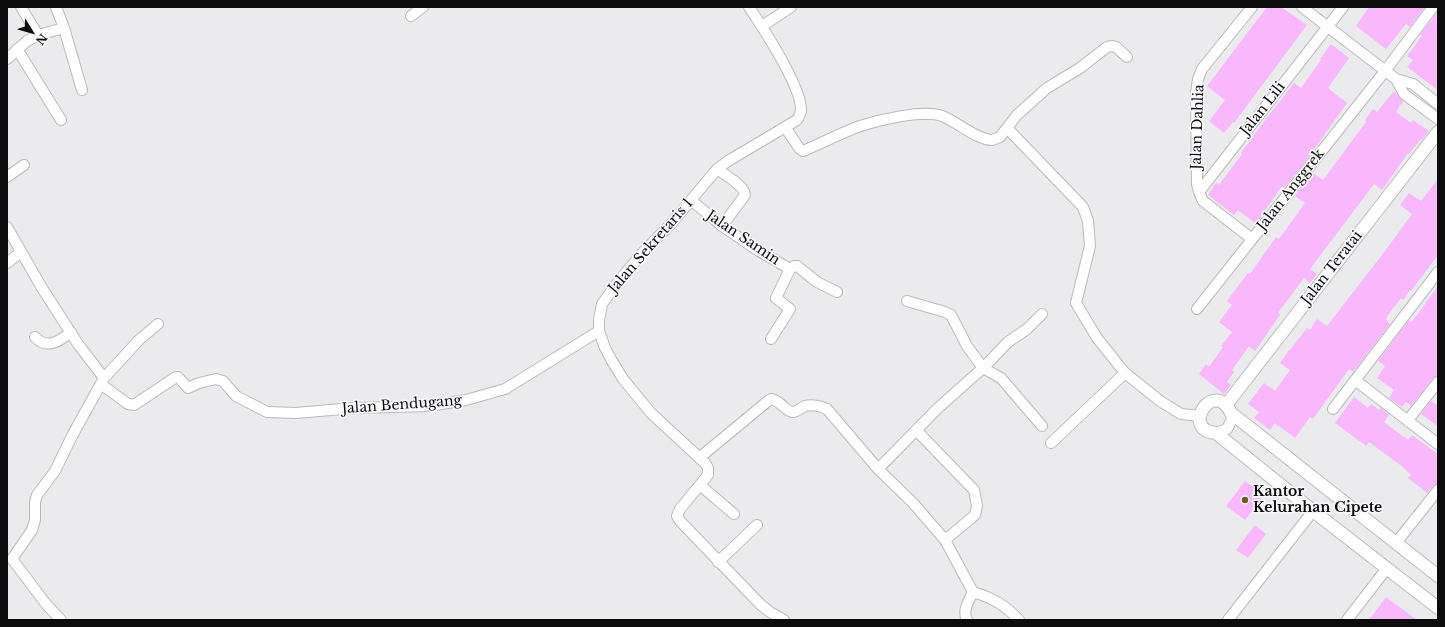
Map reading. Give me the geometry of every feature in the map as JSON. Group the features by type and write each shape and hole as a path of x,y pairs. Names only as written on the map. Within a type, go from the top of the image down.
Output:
{"street":[{"path":"21,7 38,35"},
{"path":"56,7 64,28 82,90"},
{"path":"411,16 423,7"},
{"name":"Jalan Sekretaris 1","path":"749,7 783,62 797,93 800,116 797,120 728,161 718,169 671,224 640,256 618,282 602,304 599,331 612,361 623,379 651,413 706,463 709,472 708,476 680,509 677,516 680,521 761,605 784,620"},
{"path":"762,26 790,7"},
{"name":"Jalan Dahlia","path":"1199,192 1196,168 1196,93 1198,80 1202,69 1252,7"},
{"path":"1302,7 1396,79 1413,84 1438,104"},
{"name":"Jalan Lili","path":"1199,192 1343,7"},
{"name":"Jalan Anggrek","path":"1197,309 1385,71 1433,7"},
{"path":"7,58 17,49 38,35 64,28"},
{"path":"785,127 799,148 803,150 860,126 923,114 941,116 989,140 1000,137 1017,115 1047,88 1080,68 1107,47 1116,47 1127,57"},
{"path":"17,49 60,120"},
{"path":"1396,79 1404,94 1438,119"},
{"path":"1007,128 1083,207 1088,221 1090,246 1076,303 1097,338 1125,373 1160,401 1181,414 1200,416"},
{"name":"Jalan Teratai","path":"1229,409 1438,132"},
{"path":"7,177 24,165"},
{"path":"718,169 746,192 722,226"},
{"path":"1199,192 1203,200 1252,239"},
{"name":"Jalan Samin","path":"691,200 722,226 759,251 790,270 794,266 797,266 817,282 830,290 837,292"},
{"path":"7,226 21,252 103,382"},
{"path":"7,263 21,252"},
{"path":"771,339 790,309 776,298 790,270"},
{"path":"1333,409 1438,272"},
{"path":"907,301 945,312 951,316 967,346 983,368 1001,378 1042,426"},
{"path":"878,469 938,408 983,368 1008,342 1027,329 1042,314"},
{"path":"61,620 46,604 10,557 32,530 35,520 35,502 37,495 55,471 72,436 103,382 139,340 158,324"},
{"name":"Jalan Bendugang","path":"103,382 128,404 132,405 176,377 188,388 216,378 223,381 236,396 267,412 296,413 354,408 429,406 466,400 504,389 599,331"},
{"path":"35,337 42,342 54,343 58,342 71,332"},
{"path":"1051,443 1125,373"},
{"path":"1355,380 1438,444"},
{"path":"1408,420 1438,382"},
{"path":"700,458 772,399 780,402 787,410 791,412 795,412 805,406 821,406 827,409 878,469 913,503 945,540 973,592 990,597 1000,602 1019,620"},
{"path":"1229,409 1232,419 1227,429 1212,433 1204,429 1201,425 1200,416 1202,408 1208,403 1216,401 1229,409 1438,576"},
{"path":"916,430 974,490 977,506 974,515 945,540"},
{"path":"1216,433 1313,511 1438,608"},
{"path":"701,486 734,514"},
{"path":"1396,543 1438,490"},
{"path":"1228,620 1313,511"},
{"path":"718,562 757,525"},
{"path":"1347,620 1387,568"},
{"path":"967,620 964,615 965,610 973,592"}],"building":[{"path":"1267,7 1281,7 1307,25 1234,123 1233,122 1224,133 1209,121 1225,100 1207,86"},
{"path":"1369,7 1425,7 1410,27 1406,24 1386,49 1356,26"},
{"path":"1438,11 1438,90 1407,67 1413,60 1407,56 1422,36 1420,35"},
{"path":"1331,44 1349,58 1328,88 1347,103 1303,165 1284,188 1282,186 1256,224 1238,210 1234,215 1208,195 1216,183 1219,185 1262,124 1294,83 1301,88"},
{"path":"1394,91 1403,101 1396,112 1411,123 1413,120 1429,131 1409,154 1408,153 1382,190 1374,184 1310,269 1317,274 1310,283 1304,278 1278,313 1280,315 1255,351 1249,346 1232,370 1234,372 1227,382 1231,385 1224,394 1199,374 1206,364 1209,367 1223,347 1221,346 1232,332 1219,322 1232,305 1227,301 1248,273 1250,274 1276,237 1279,239 1305,203 1295,196 1313,173 1323,180 1366,122 1365,120 1373,109 1377,112"},
{"path":"1438,179 1438,255 1411,291 1410,290 1403,300 1401,298 1388,315 1386,320 1390,324 1353,372 1349,369 1313,419 1310,417 1295,438 1275,423 1270,430 1254,418 1259,412 1248,404 1264,383 1275,391 1290,370 1280,363 1289,350 1307,328 1310,330 1317,319 1327,326 1385,251 1412,214 1400,205 1409,193 1421,201"},
{"path":"1438,286 1438,376 1433,378 1411,406 1406,402 1402,407 1389,398 1394,390 1377,378 1385,366 1378,361 1409,320 1412,322"},
{"path":"1354,397 1368,408 1371,404 1379,410 1381,408 1389,415 1384,422 1408,440 1412,435 1438,454 1438,484 1433,486 1427,493 1408,478 1411,475 1403,467 1369,442 1366,446 1335,423"},
{"path":"1431,401 1438,406 1438,426 1421,414"},
{"name":"Kantor Kelurahan Cipete","path":"1245,481 1264,495 1245,520 1226,506"},
{"path":"1255,525 1266,534 1248,558 1236,550"},
{"path":"1386,597 1417,620 1369,620"}],"place":[{"name":"Kantor Kelurahan Cipete","path":"1245,500"}]}
